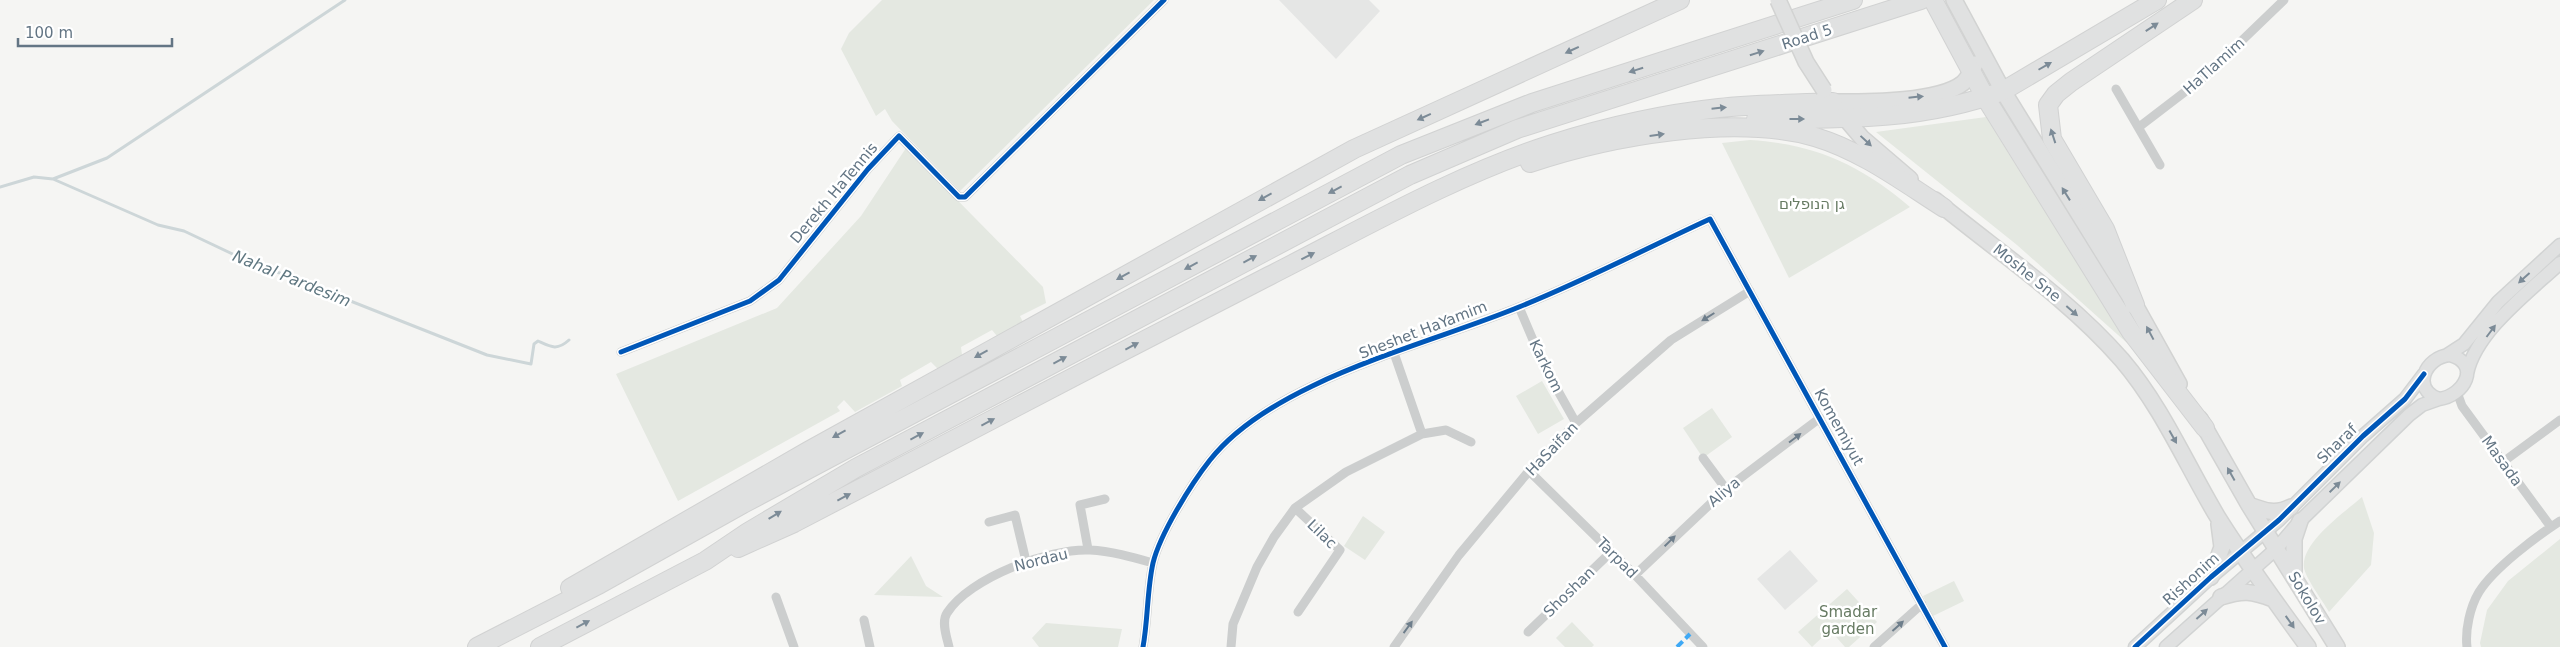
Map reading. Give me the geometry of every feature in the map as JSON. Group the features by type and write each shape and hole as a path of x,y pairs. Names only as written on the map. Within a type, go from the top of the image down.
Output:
{"highway":[{"path":"476,647 600,584 743,504 1401,155 1532,103 1853,0"},
{"path":"705,561 748,532 856,468 1410,175 1516,130 1920,0"},
{"path":"1933,0 1985,98 2131,332 2205,428"},
{"path":"1405,207 1541,160 1608,142 1697,129 1736,120 1897,116 1942,109 1985,98 2003,91 2157,0"},
{"path":"2135,305 2105,230 2052,139 2048,105 2056,94 2071,82 2193,0"},
{"path":"476,647 596,572 808,451 1354,149 1677,1"},
{"path":"540,647 705,561 794,523 1405,207 1487,168 1552,144 1615,127 1720,108 1828,96"},
{"path":"1697,129 1741,127 1814,137 1862,156 1944,208"}],"main road":[{"name":"Moshe Sne","path":"1778,0 1806,62 1828,96 1862,138 1944,208 2094,330 2123,362 2154,403 2217,515 2252,569"},
{"path":"1954,0 2003,91 2135,305 2248,505 2277,548"},
{"path":"1828,96 1876,102 1930,96 1962,84 1972,72 1978,59 1977,44"},
{"path":"2248,505 2269,512 2282,512 2291,508"},
{"path":"2211,577 2222,547 2222,534 2217,515"},
{"path":"2295,579 2292,553 2300,521"},
{"name":"Sokolov","path":"2277,548 2337,647"},
{"name":"Sokolov","path":"2252,569 2308,647"},
{"path":"2222,597 2241,591 2254,592 2274,599"}],"street":[{"name":"Derekh HaTennis","path":"621,352 750,302 768,290 779,280 868,168 899,136 959,197 965,197 1164,0"},
{"name":"HaTlamim","path":"2139,127 2203,78 2284,0"},
{"path":"2116,89 2160,165"},
{"name":"Komemiyut","path":"1710,219 1945,647"},
{"name":"Sheshet HaYamim","path":"1143,647 1153,563 1171,522 1210,460 1255,418 1282,402 1394,353 1519,307 1710,219"},
{"path":"2560,245 2498,302 2464,344 2448,355 2434,360 2424,374 2424,387 2427,393 2439,399 2457,392 2465,382 2476,353 2501,318 2560,263"},
{"name":"HaSaifan","path":"1394,647 1460,555 1530,471 1576,423 1671,340 1750,291"},
{"name":"Karkom","path":"1519,307 1544,366 1576,423"},
{"path":"1394,353 1422,434"},
{"path":"2448,355 2456,356 2463,363 2467,374"},
{"name":"Sharaf","path":"2265,531 2405,398 2424,374"},
{"name":"Masada","path":"2457,392 2462,406 2551,527"},
{"name":"Sharaf","path":"2277,548 2300,521 2409,415 2422,405 2439,399"},
{"name":"Aliya","path":"1635,575 1726,489 1820,418"},
{"path":"2503,462 2560,420"},
{"path":"1231,647 1233,624 1257,568 1274,537 1295,508 1346,472 1422,434 1446,430 1471,442"},
{"path":"1703,458 1726,489"},
{"name":"Tarpad","path":"1530,471 1635,575 1702,647"},
{"path":"1088,550 1080,506 1105,500"},
{"name":"Lilac","path":"1295,508 1340,550 1298,612"},
{"path":"989,522 1015,515 1026,561"},
{"path":"2467,647 2465,632 2479,592 2506,563 2560,521"},
{"name":"Rishonim","path":"2135,647 2211,577 2265,531"},
{"path":"2166,647 2277,548"},
{"name":"Nordau","path":"949,647 945,622 946,614 964,596 1008,568 1026,561 1088,550 1124,554 1153,563"},
{"name":"Shoshan","path":"1528,632 1611,552"},
{"path":"776,596 794,647"},
{"path":"1874,647 1922,604"},
{"path":"864,620 870,647"}],"shaded area":[{"path":"1279,0 1369,0 1380,11 1336,59"},
{"path":"1790,550 1818,581 1785,610 1757,579"}],"green space":[{"path":"882,0 1154,0 960,191 892,121 885,109 876,116 841,49 849,33"},
{"path":"1986,117 2127,343 2017,245 1876,132"},
{"name":"גן הנופלים","path":"1750,140 1796,146 1836,159 1873,179 1910,207 1789,278 1722,143"},
{"path":"906,148 1043,287 1046,303 1020,316 1023,322 997,336 992,330 961,347 962,355 938,369 931,362 900,380 902,386 855,412 844,400 837,407 840,411 678,501 616,374 777,308 861,216"},
{"path":"1542,381 1564,419 1538,434 1516,396"},
{"path":"1712,408 1732,437 1703,458 1683,428"},
{"path":"2362,497 2374,533 2371,565 2329,612 2305,573 2305,558 2309,548 2325,529"},
{"path":"1363,516 1385,532 1365,560 1344,546"},
{"path":"2560,539 2560,647 2481,647 2480,643 2487,610 2508,581"},
{"path":"911,556 926,586 943,597 874,595"},
{"path":"1954,581 1964,601 1933,616 1923,596"},
{"name":"Smadar garden","path":"1847,589 1877,622 1849,647 1845,647 1830,630 1812,647 1798,632"},
{"path":"1572,622 1594,645 1592,647 1565,647 1556,638"},
{"path":"1046,623 1122,629 1118,647 1039,647 1032,638"}],"waterway":[{"path":"53,179 107,158 345,0"},
{"name":"Nahal Pardesim","path":"0,187 34,177 53,179 158,225 184,231 239,257 487,355 531,364 534,344 538,341 557,347 569,340"}],"marked path":[{"path":"1677,647 1690,634"}],"cycle path":[{"path":"621,352 750,301 779,280 868,169 899,136 959,197 965,197 1164,0"},
{"path":"1143,647 1151,573 1162,538 1185,495 1202,470 1238,432 1272,408 1311,386 1397,351 1543,297 1710,219 1945,647"},
{"path":"2135,647 2211,577 2279,520 2363,436 2405,399 2424,374"}]}
